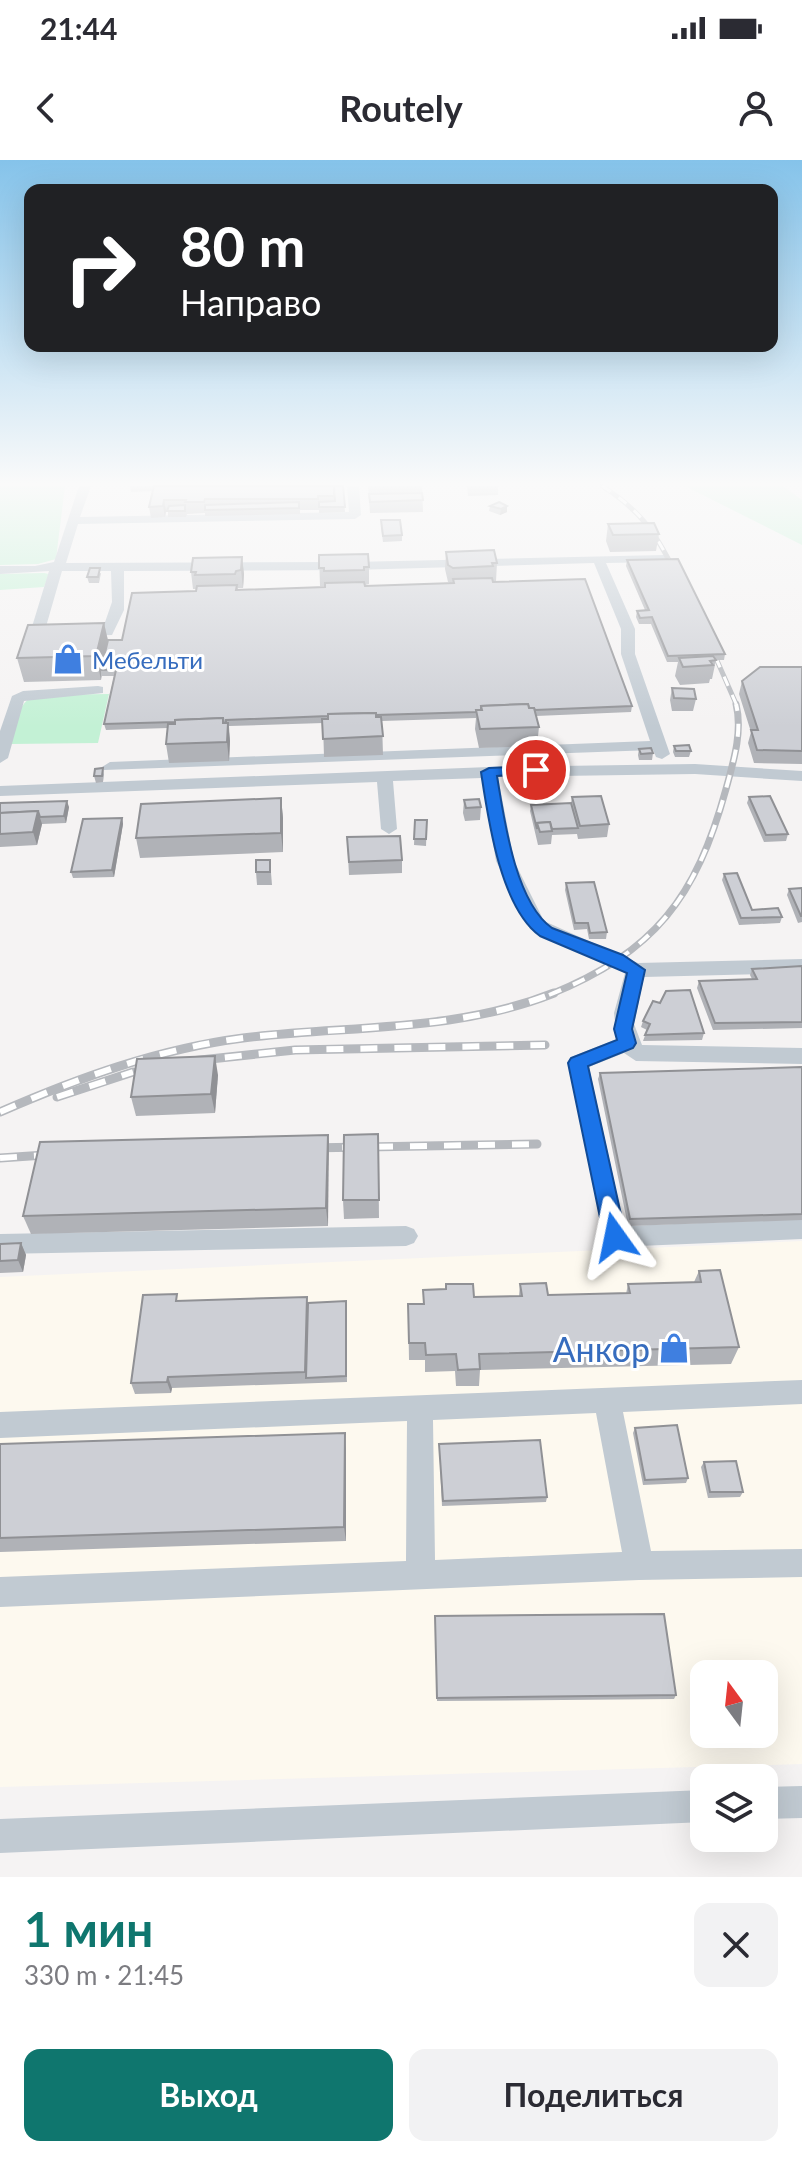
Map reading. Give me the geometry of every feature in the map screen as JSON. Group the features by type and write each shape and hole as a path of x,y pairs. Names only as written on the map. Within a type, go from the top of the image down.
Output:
{"street":[{"path":"56,566 38,630 41,634 107,632 113,624 120,588 117,569"},
{"path":"0,570 290,566"},
{"path":"601,566 628,629 628,654 668,769"},
{"path":"0,758 17,699 23,695 98,690"},
{"path":"110,767 658,745"},
{"path":"0,791 489,772 668,769 802,776"},
{"path":"489,772 505,861 537,925 636,970 802,966"},
{"path":"385,776 389,829"},
{"path":"636,970 623,1029 627,1043 636,1053 802,1056"},
{"path":"627,1043 578,1063 615,1237 802,1229"},
{"path":"0,1244 406,1236"},
{"path":"0,1425 802,1392"},
{"path":"607,1400 639,1566"},
{"path":"420,1410 421,1577"},
{"path":"0,1592 639,1566 802,1563"},
{"path":"778,1803 802,1802"},
{"path":"0,1836 690,1807"}],"shaded area":[{"path":"802,1241 802,1764 690,1764 690,1767 0,1787 0,1277"}],"green space":[{"path":"0,574 49,574 44,587 0,590"},
{"path":"109,694 98,743 11,744 24,703 36,695"}],"building":[{"path":"192,566 241,566 235,574 195,575 196,572 191,572"},
{"path":"319,566 369,567 364,567 364,570 324,571 324,568"},
{"path":"630,566 682,566 725,654 668,656 652,617 640,618 637,611 649,610"},
{"path":"90,568 100,568 98,577 87,577"},
{"path":"492,578 493,582 585,579 632,706 535,710 528,704 481,706 481,710 476,712 328,714 226,720 226,723 223,718 104,724 116,670 101,670 108,640 122,640 132,593 196,591 197,586 237,585 236,590 325,587 325,583 364,582 365,586 454,583 453,579"},
{"path":"104,623 96,656 17,658 28,625"},
{"path":"713,656 716,660 710,661 713,665 683,667 679,658"},
{"path":"760,667 802,667 802,751 757,750 751,730 758,730 742,681"},
{"path":"672,688 694,689 696,699 674,698"},
{"path":"528,704 529,708 534,708 539,727 480,729 476,710 482,710 481,706"},
{"path":"376,713 376,717 381,717 383,736 323,739 322,719 328,719 328,714"},
{"path":"223,718 223,723 228,723 227,742 166,744 168,724 175,724 175,720"},
{"path":"689,745 691,751 676,751 674,746"},
{"path":"651,748 653,753 641,754 639,749"},
{"path":"103,768 102,776 94,776 95,769"},
{"path":"601,796 609,824 580,826 572,797"},
{"path":"770,796 788,834 766,835 749,797"},
{"path":"281,798 281,833 136,838 141,804"},
{"path":"479,799 481,807 466,808 464,800"},
{"path":"67,801 64,816 40,817 38,811 0,813 0,803"},
{"path":"571,803 578,828 552,829 550,822 537,823 537,829 531,805"},
{"path":"38,811 33,832 0,834 0,813"},
{"path":"122,818 112,870 71,872 83,819"},
{"path":"415,820 427,820 426,839 414,839"},
{"path":"550,822 552,831 540,832 537,823"},
{"path":"400,836 402,860 349,862 347,837"},
{"path":"256,860 270,860 270,872 256,872"},
{"path":"737,873 752,910 778,908 782,917 741,918 724,874"},
{"path":"594,882 607,932 590,933 588,923 575,923 566,883"},
{"path":"802,888 802,916 801,916 789,889"},
{"path":"802,966 802,1022 715,1023 699,981 757,979 752,969"},
{"path":"690,990 704,1033 645,1035 650,1024 643,1021 653,1001 660,1003 666,991"},
{"path":"215,1056 211,1094 131,1097 137,1059"},
{"path":"802,1067 802,1214 630,1219 600,1073"},
{"path":"378,1134 379,1200 343,1200 344,1135"},
{"path":"328,1135 326,1208 23,1216 40,1142"},
{"path":"21,1243 18,1260 0,1261 0,1244"},
{"path":"720,1270 739,1347 479,1354 480,1369 458,1370 456,1354 426,1355 425,1343 409,1343 408,1304 424,1304 423,1290 446,1289 446,1284 473,1284 474,1297 522,1296 520,1284 546,1283 548,1295 630,1293 628,1284 701,1282 699,1271"},
{"path":"177,1294 176,1301 307,1297 305,1372 168,1377 167,1382 131,1383 143,1295"},
{"path":"346,1301 346,1376 306,1378 308,1303"},
{"path":"677,1425 688,1478 645,1480 635,1428"},
{"path":"345,1433 344,1527 0,1538 0,1444"},
{"path":"540,1440 547,1497 443,1501 439,1444"},
{"path":"736,1461 743,1492 710,1492 704,1462"},
{"path":"664,1614 676,1695 437,1698 435,1616"}],"railway":[{"path":"672,566 678,578"},
{"path":"708,640 737,706"},
{"path":"551,994 617,960 644,940 685,891 701,861 726,789 738,736 736,704"},
{"path":"0,1112 89,1077 180,1049 243,1038 439,1021 516,1006 551,994"},
{"path":"191,1061 295,1050 545,1045"},
{"path":"57,1097 133,1072"},
{"path":"308,1148 537,1144"},
{"path":"0,1158 60,1154"}],"place":[{"name":"Мебельти","path":"68,659"},
{"name":"Анкор","path":"674,1348"}],"route":[{"path":"536,770 489,772 500,847 522,898 537,925 546,932 617,959 636,970 623,1029 627,1043 578,1063 615,1237"}]}
